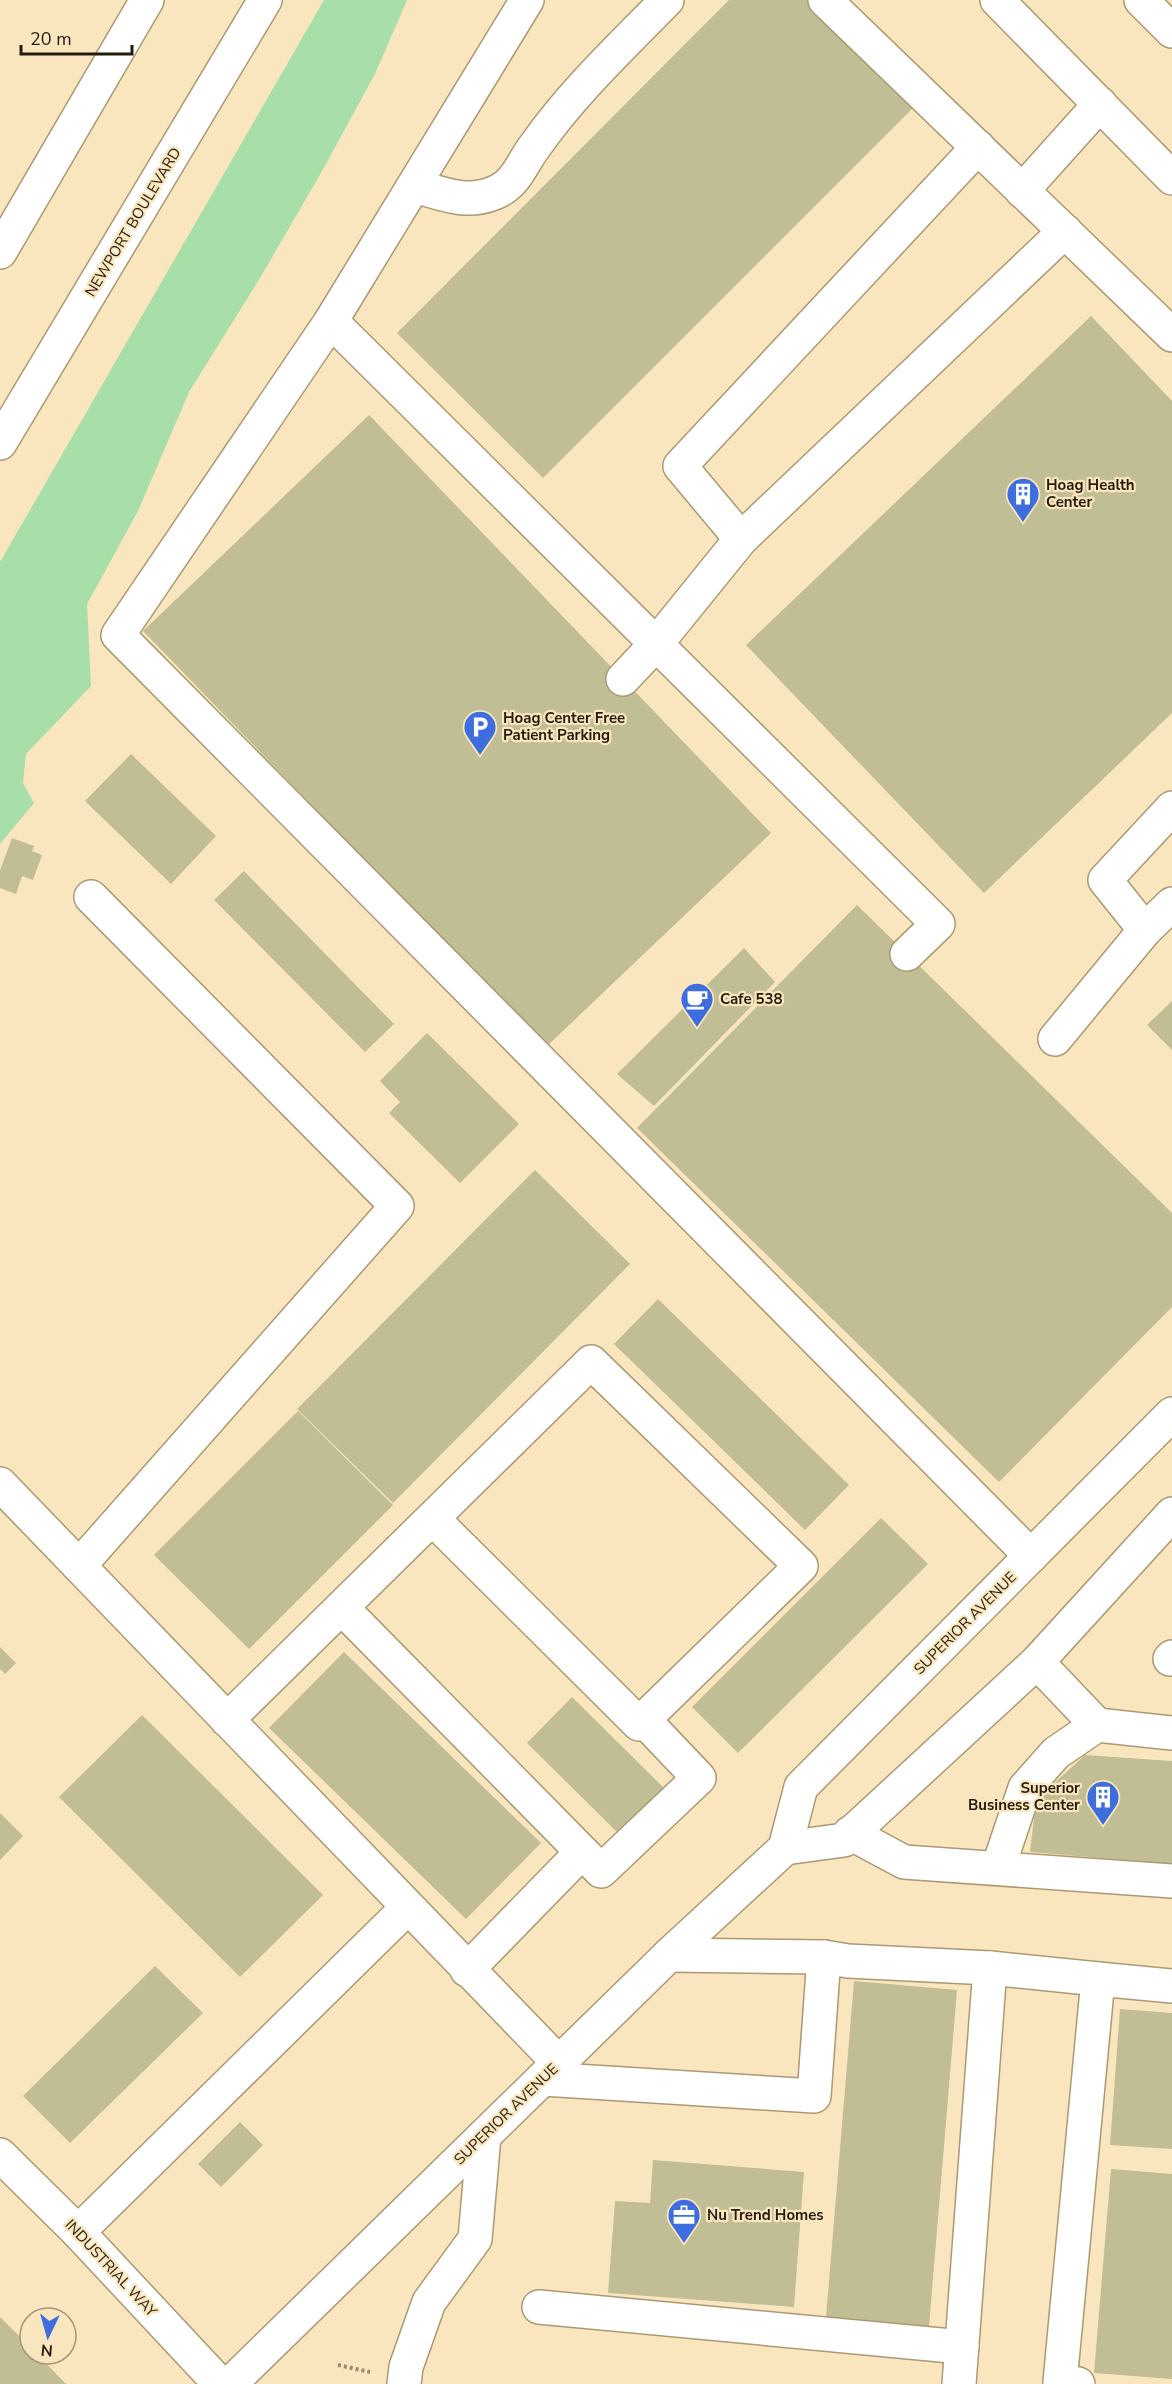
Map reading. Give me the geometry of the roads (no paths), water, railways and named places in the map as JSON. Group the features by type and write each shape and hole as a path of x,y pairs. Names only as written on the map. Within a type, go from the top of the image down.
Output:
{"main road":[{"path":"0,252 147,0"},
{"name":"NEWPORT BOULEVARD","path":"0,443 265,0"},
{"path":"528,0 331,321 118,635 1031,1556"},
{"path":"414,186 465,200 495,193 518,176 533,148 575,93 667,0"},
{"path":"825,0 1172,334"},
{"path":"997,0 1172,178"},
{"path":"1141,0 1172,31"},
{"path":"1022,191 1100,104"},
{"path":"741,539 680,465 978,147"},
{"path":"623,679 656,644 741,539 1065,231"},
{"path":"331,321 938,924 907,954"},
{"path":"1145,930 1105,880 1172,808"},
{"path":"79,1566 396,1206 91,897"},
{"path":"1055,1039 1145,930 1172,904"},
{"path":"227,1720 591,1362 801,1566 639,1724 433,1519"},
{"name":"SUPERIOR AVENUE","path":"230,2384 669,1955 785,1848 801,1786 1172,1414"},
{"path":"0,1484 468,1970 551,2071 814,2096 824,1957"},
{"path":"785,1848 844,1840 1037,1662 1172,1514"},
{"path":"342,1608 591,1862"},
{"path":"1037,1662 1097,1725 1172,1733"},
{"path":"468,1970 591,1862 699,1778 644,1720"},
{"path":"998,1868 1025,1788 1056,1753 1097,1725"},
{"path":"850,1833 904,1862 1172,1881"},
{"path":"78,2232 407,1908"},
{"path":"669,1955 824,1957 848,1962 990,1968 1172,1986"},
{"path":"959,2384 990,1968"},
{"path":"1078,2384 1060,2382 1098,1979"},
{"path":"404,2384 406,2367 429,2302 475,2239 484,2136"},
{"name":"INDUSTRIAL WAY","path":"0,2155 78,2232 220,2384"},
{"path":"539,2307 962,2347"}],"place":[{"name":"Hoag Health Center","path":"1023,523"},
{"name":"Hoag Center Free Patient Parking","path":"480,756"},
{"name":"Cafe 538","path":"697,1028"},
{"name":"Superior Business Center","path":"1103,1826"},
{"name":"Nu Trend Homes","path":"684,2244"}]}
